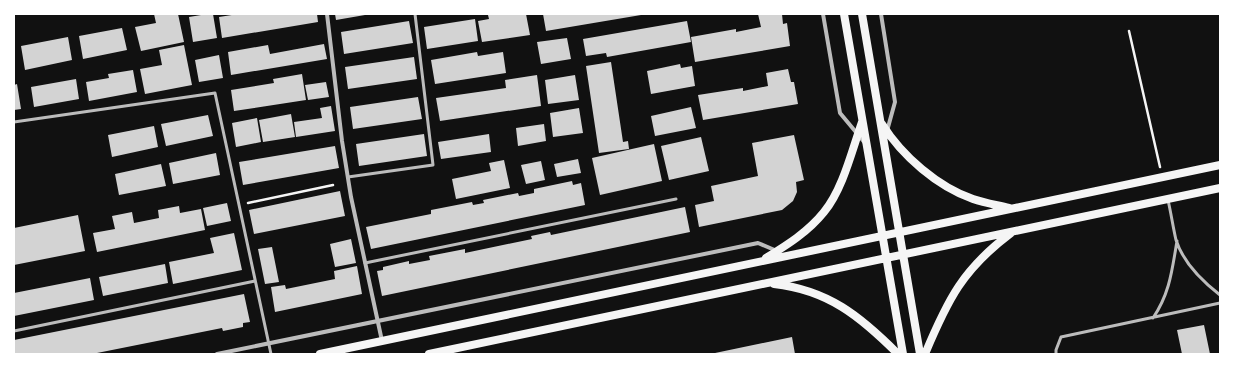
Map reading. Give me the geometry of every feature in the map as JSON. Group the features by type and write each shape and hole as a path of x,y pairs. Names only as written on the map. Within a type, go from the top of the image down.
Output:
{"main road":[{"path":"844,14 903,354"},
{"path":"862,14 920,354"},
{"path":"880,120 887,132 908,156 950,189 974,199 1012,208"},
{"path":"760,261 777,252 805,232 824,212 840,183 862,121"},
{"path":"320,354 1220,165"},
{"path":"429,354 1220,188"},
{"path":"925,354 941,315 956,287 994,246 1014,231"},
{"path":"767,283 791,286 805,290 848,309 870,326 898,354"}],"street":[{"path":"327,14 342,141 348,177 382,341"},
{"path":"823,14 840,113 866,145"},
{"path":"880,14 895,102 884,143"},
{"path":"217,354 758,243 786,256"}],"lane":[{"path":"348,177 433,165 415,14"},
{"path":"14,122 215,93 271,354"},
{"path":"365,263 676,199"},
{"path":"1168,199 1177,241 1189,264 1205,284 1220,295"},
{"path":"1153,318 1169,287 1177,241"},
{"path":"14,331 255,281"},
{"path":"1056,354 1061,337 1220,304"}],"path":[{"path":"1129,31 1162,177"},
{"path":"239,205 333,185"}],"building":[{"path":"154,14 178,14 184,42 141,51 135,27 156,23"},
{"path":"213,14 217,38 193,42 189,17"},
{"path":"238,14 317,14 318,22 222,38 219,17"},
{"path":"335,14 365,14 365,15 336,20"},
{"path":"526,14 530,35 482,42 478,21 489,19 488,15"},
{"path":"543,14 641,14 641,15 546,31"},
{"path":"758,14 782,14 783,24 787,23 790,46 695,62 691,37 736,29 736,32 761,27"},
{"path":"475,19 478,41 427,49 424,27"},
{"path":"409,21 413,43 344,54 341,32"},
{"path":"687,21 691,42 607,57 606,53 586,56 583,39"},
{"path":"122,28 127,50 83,59 79,36"},
{"path":"68,37 72,60 25,70 21,46"},
{"path":"567,38 571,59 541,64 537,42"},
{"path":"324,44 327,59 231,75 228,52 268,45 270,54"},
{"path":"184,45 192,85 145,94 140,69 162,65 159,50"},
{"path":"477,52 478,56 503,52 506,73 435,84 431,60"},
{"path":"219,55 223,78 199,82 195,60"},
{"path":"414,57 417,79 348,89 345,67"},
{"path":"611,62 623,142 628,141 629,149 599,153 586,66"},
{"path":"680,64 681,68 692,66 695,86 651,94 647,71"},
{"path":"788,69 791,82 794,82 798,104 703,120 698,95 743,88 743,91 768,86 766,73"},
{"path":"133,70 137,92 89,101 86,82 109,78 108,74"},
{"path":"302,74 306,100 234,111 231,90 274,83 273,79"},
{"path":"537,75 541,106 440,121 436,98 506,88 505,80"},
{"path":"575,75 579,100 548,104 545,80"},
{"path":"76,79 79,99 34,107 31,87"},
{"path":"326,82 329,97 308,100 305,85"},
{"path":"17,84 21,109 14,110 14,85"},
{"path":"418,97 422,119 353,129 350,107"},
{"path":"331,106 335,131 296,137 294,122 322,118 320,108"},
{"path":"691,107 696,128 655,136 651,116"},
{"path":"579,108 583,133 553,137 550,113"},
{"path":"291,114 295,137 263,142 259,120"},
{"path":"208,115 213,136 166,146 161,124"},
{"path":"257,118 261,142 236,147 232,123"},
{"path":"544,124 546,141 518,146 516,128"},
{"path":"154,126 158,147 112,157 108,135"},
{"path":"424,134 427,156 359,166 356,144"},
{"path":"489,134 491,152 441,159 438,142"},
{"path":"794,135 804,180 796,182 797,192 793,201 782,210 699,227 695,205 714,201 711,186 758,176 752,143"},
{"path":"701,137 709,171 669,180 661,146"},
{"path":"654,144 662,181 600,195 592,158"},
{"path":"335,146 339,168 243,185 239,162"},
{"path":"216,153 220,175 173,184 169,163"},
{"path":"578,159 581,173 557,177 554,164"},
{"path":"504,160 510,188 456,199 452,179 491,171 489,163"},
{"path":"541,161 545,180 526,184 521,165"},
{"path":"161,164 166,186 119,195 115,174"},
{"path":"572,181 573,185 581,183 585,205 371,249 366,227 431,214 431,210 472,202 473,205 484,203 483,200 518,193 519,196 534,193 534,189"},
{"path":"340,191 345,216 254,234 249,210"},
{"path":"227,203 231,221 207,226 203,208"},
{"path":"179,206 180,213 201,209 205,230 97,252 93,233 115,229 112,216 132,212 134,223 159,218 158,210"},
{"path":"685,207 690,232 382,296 377,271 383,270 383,267 409,261 409,264 430,260 429,256 465,249 465,253 532,239 531,236 550,232 551,235"},
{"path":"78,215 85,251 14,265 14,228"},
{"path":"234,233 242,270 173,284 169,262 214,253 210,238"},
{"path":"351,239 356,263 335,267 330,244"},
{"path":"272,247 279,282 265,284 258,249"},
{"path":"165,264 168,283 103,296 99,277"},
{"path":"357,266 362,294 275,312 271,287 285,285 286,289 335,279 334,271"},
{"path":"90,278 94,300 14,316 14,293"},
{"path":"244,294 250,322 243,323 243,327 223,331 222,328 92,354 14,354 14,340"},
{"path":"1204,325 1210,354 1182,354 1177,330"},
{"path":"792,337 795,354 715,354 715,353"}]}
